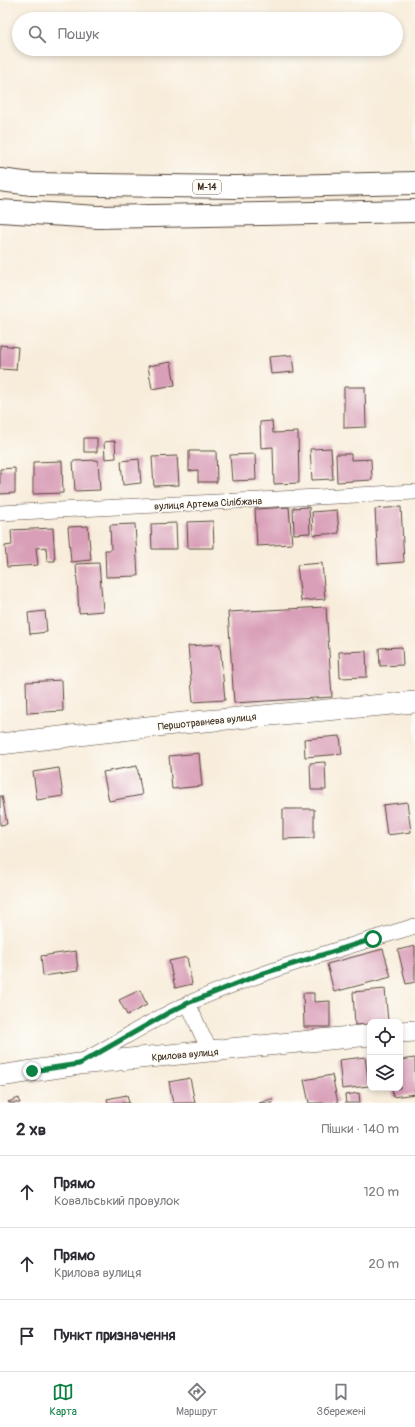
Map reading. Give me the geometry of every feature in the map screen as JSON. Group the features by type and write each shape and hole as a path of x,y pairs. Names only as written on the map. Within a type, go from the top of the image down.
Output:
{"highway":[{"name":"М-14","path":"0,180 32,184 235,188 415,183"},
{"path":"0,211 98,217 415,211"}],"street":[{"name":"вулиця Артема Сілібжана","path":"0,513 415,492"},
{"name":"Першотравнева вулиця","path":"0,744 183,723 415,702"},
{"path":"79,1064 188,1003 261,974 415,926"},
{"path":"188,1003 202,1035 212,1052"},
{"path":"403,1032 415,1030"},
{"name":"Крилова вулиця","path":"0,1076 79,1064 212,1052 367,1035"}],"building":[{"path":"0,345 18,347 16,370 0,369"},
{"path":"292,355 294,372 271,374 269,357"},
{"path":"171,362 175,385 152,389 148,366"},
{"path":"344,387 365,387 366,427 344,428"},
{"path":"272,421 273,433 298,432 299,483 274,484 273,447 261,448 260,422"},
{"path":"84,438 97,438 97,452 84,452"},
{"path":"115,441 116,458 105,459 104,442"},
{"path":"331,448 333,479 312,480 310,449"},
{"path":"189,451 216,451 217,482 198,482 198,470 189,471"},
{"path":"255,454 256,480 232,481 230,455"},
{"path":"336,454 351,454 351,460 371,459 372,480 337,482"},
{"path":"177,456 179,485 154,486 152,457"},
{"path":"139,459 141,483 123,485 121,461"},
{"path":"98,460 100,490 75,491 73,461"},
{"path":"62,461 63,493 33,494 33,462"},
{"path":"15,468 15,493 0,494 0,469"},
{"path":"289,507 292,544 257,546 255,509"},
{"path":"309,507 310,533 294,534 293,508"},
{"path":"401,507 404,562 378,564 375,509"},
{"path":"337,510 339,533 313,535 312,512"},
{"path":"213,521 214,548 188,548 187,522"},
{"path":"176,523 177,549 152,549 151,524"},
{"path":"135,524 138,576 106,577 105,550 111,550 110,525"},
{"path":"88,526 91,560 71,562 68,527"},
{"path":"53,528 55,561 47,561 46,547 36,548 38,565 7,567 5,546 12,545 11,530"},
{"path":"99,563 103,611 79,613 76,564"},
{"path":"322,563 325,599 301,601 297,565"},
{"path":"326,607 332,697 234,703 228,612"},
{"path":"45,611 47,632 30,634 28,613"},
{"path":"220,644 225,700 193,702 188,646"},
{"path":"402,647 403,665 380,666 379,648"},
{"path":"366,651 367,677 340,678 339,652"},
{"path":"62,680 63,711 27,713 26,682"},
{"path":"340,736 342,754 305,757 304,739"},
{"path":"199,753 202,786 172,789 169,756"},
{"path":"325,762 326,790 311,790 310,763"},
{"path":"137,766 142,795 109,801 103,772"},
{"path":"59,768 63,796 37,800 33,772"},
{"path":"0,796 2,796 7,824 0,825"},
{"path":"407,802 411,832 387,835 383,805"},
{"path":"283,809 314,809 314,838 283,839"},
{"path":"415,946 415,982 406,984 398,950"},
{"path":"383,949 391,977 334,992 327,964"},
{"path":"76,951 78,971 43,976 41,956"},
{"path":"187,957 192,984 175,988 169,961"},
{"path":"385,989 388,1019 367,1019 367,1024 355,1025 353,992"},
{"path":"140,990 147,1005 127,1015 119,1000"},
{"path":"303,993 314,993 314,1002 330,1001 330,1027 304,1027"},
{"path":"365,1057 367,1086 342,1089 339,1060"},
{"path":"415,1058 415,1094 393,1097 392,1091 403,1091 403,1060"},
{"path":"332,1075 338,1103 309,1103 304,1080"},
{"path":"190,1078 195,1103 173,1103 169,1082"},
{"path":"359,1093 360,1103 346,1103 345,1095"},
{"path":"127,1095 129,1103 108,1103 107,1099"},
{"path":"19,1098 20,1103 8,1102"},
{"path":"272,1099 273,1103 259,1103"}],"route":[{"path":"32,1071 79,1064 188,1003 261,974 373,939"}]}
